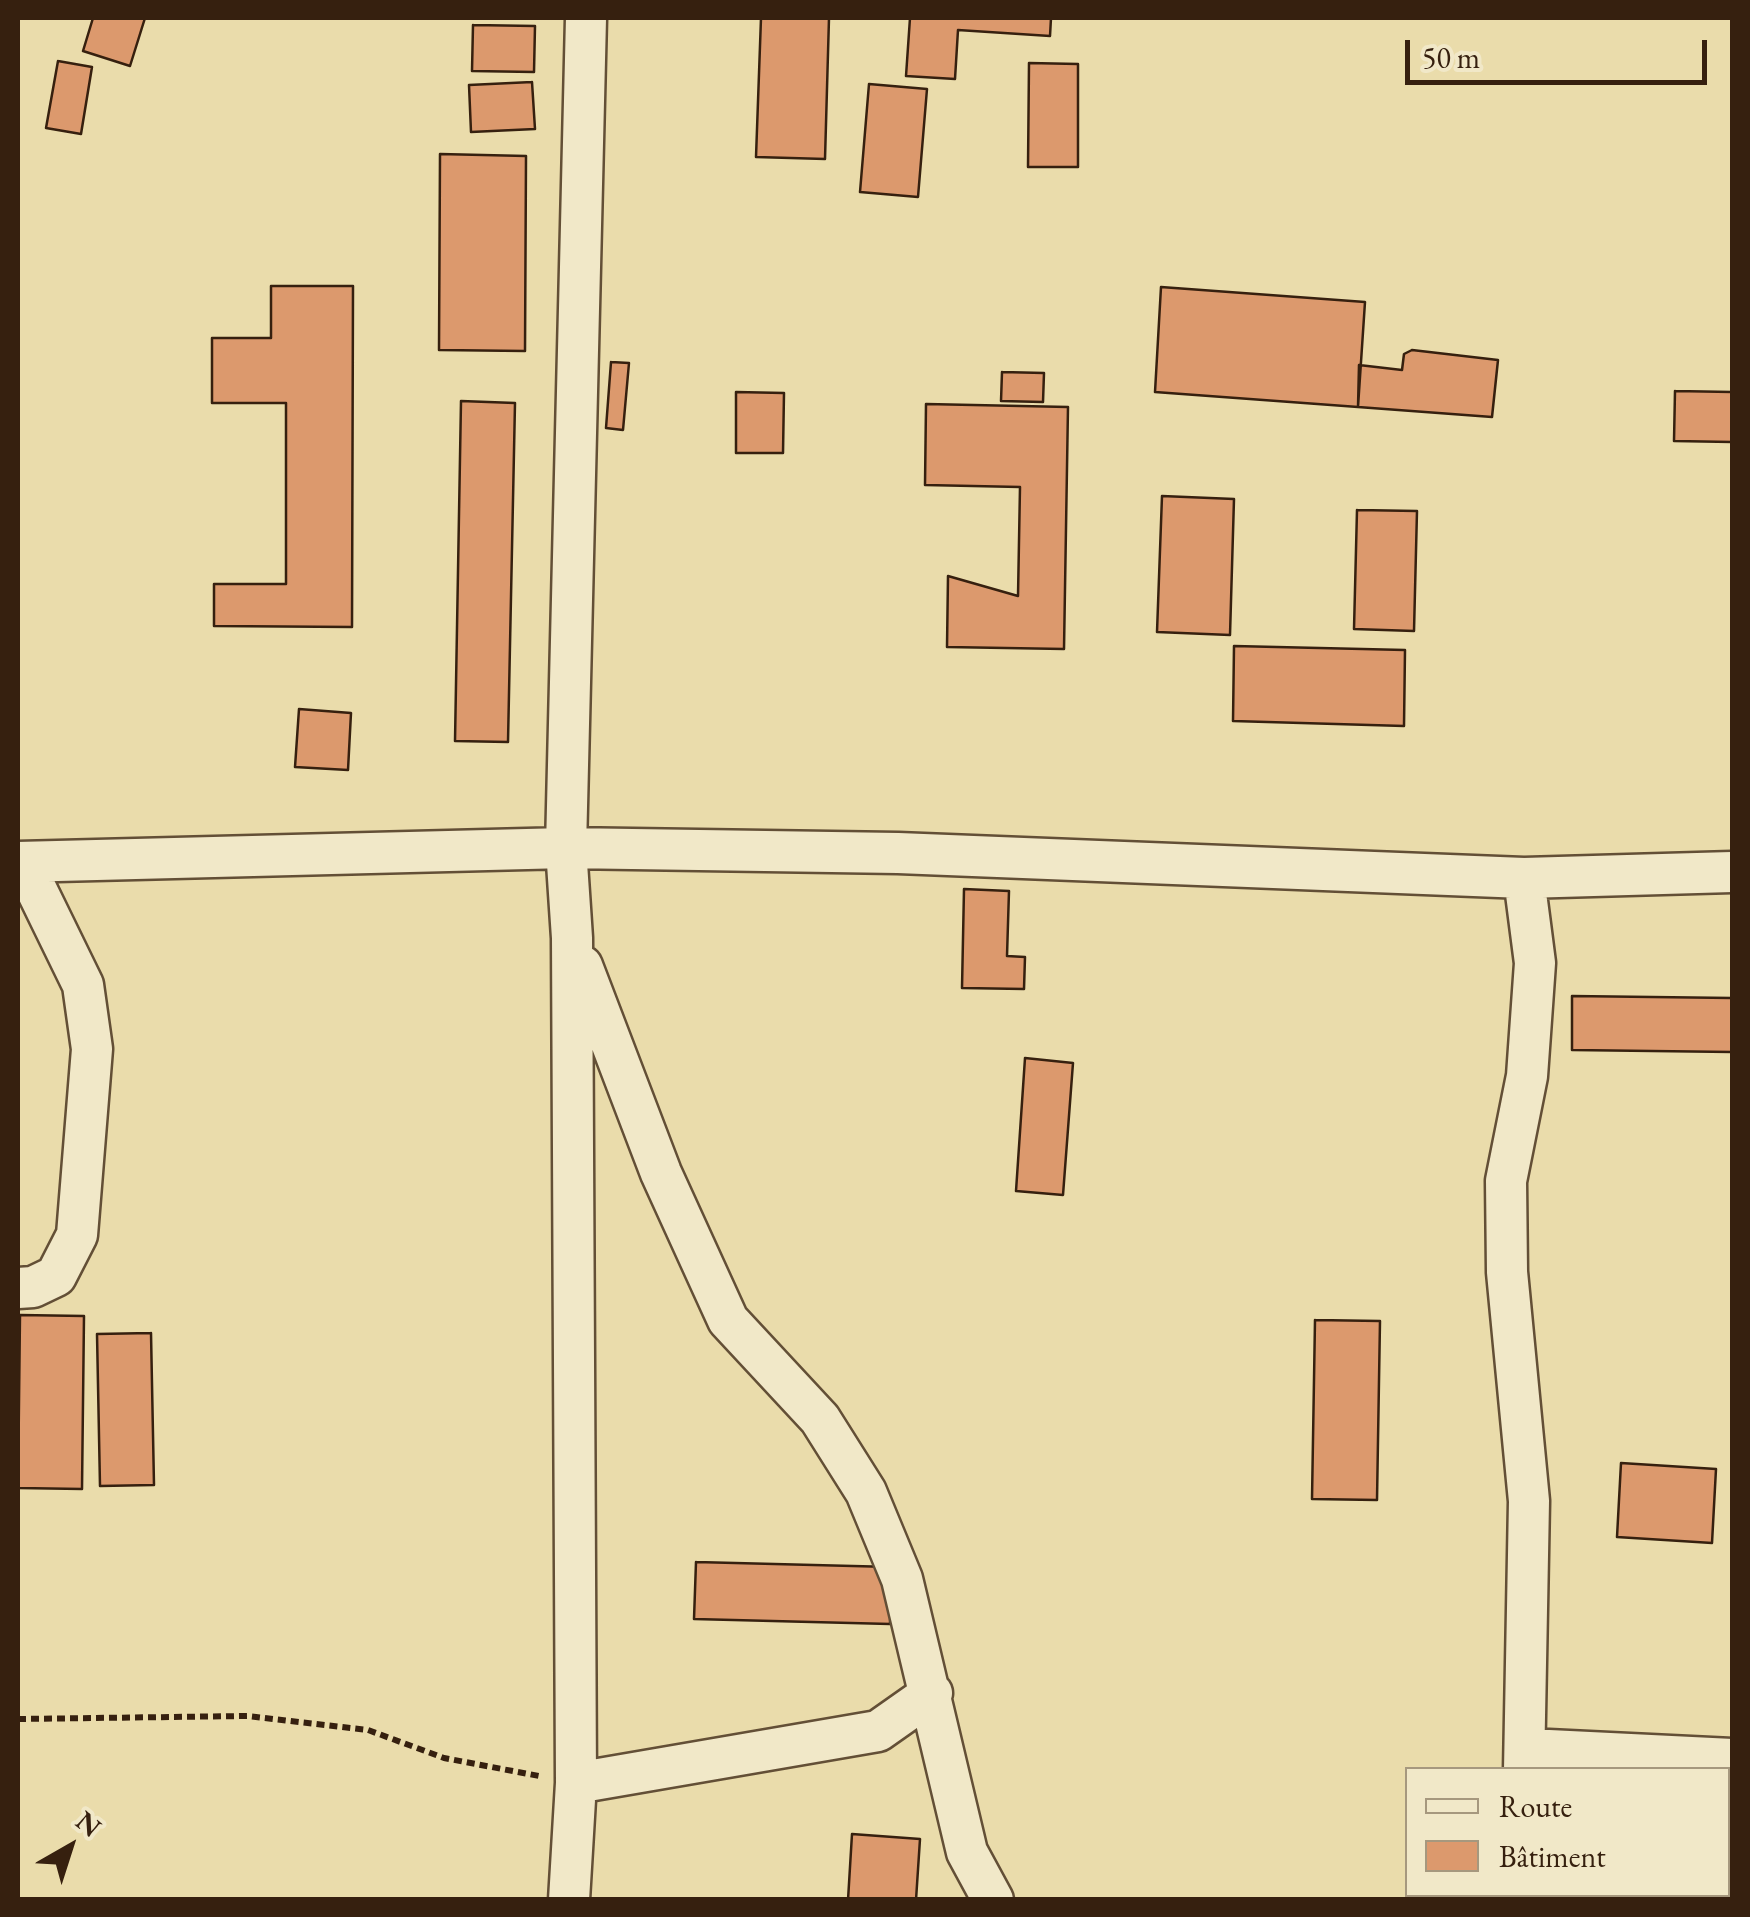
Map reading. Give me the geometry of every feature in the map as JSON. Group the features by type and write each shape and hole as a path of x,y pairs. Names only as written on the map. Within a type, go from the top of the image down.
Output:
{"street":[{"path":"569,1900 576,1783 572,938 566,848 586,18"},
{"path":"18,1288 34,1287 56,1276 77,1234 92,1049 83,985 20,862 566,848 898,852 1524,878 1732,872"},
{"path":"1524,878 1535,963 1527,1076 1506,1199 1507,1272 1529,1501 1526,1759 1732,1758"},
{"path":"572,938 648,1142 728,1320 820,1419 866,1492 902,1579 967,1852 994,1900"},
{"path":"576,1783 878,1731 932,1694"}],"path":[{"path":"18,1719 247,1716 368,1730 444,1758 576,1783"}],"building":[{"path":"93,18 145,18 130,66 83,51"},
{"path":"761,18 829,18 825,159 756,157"},
{"path":"910,18 1051,18 1050,36 958,30 955,79 906,76"},
{"path":"473,25 535,26 534,72 472,71"},
{"path":"58,61 92,67 81,134 46,128"},
{"path":"1029,63 1078,64 1078,167 1028,167"},
{"path":"532,82 535,129 471,132 469,85"},
{"path":"869,84 927,89 918,197 860,192"},
{"path":"440,154 526,156 525,351 439,350"},
{"path":"271,286 353,286 352,627 214,626 214,584 286,584 286,403 212,403 212,338 271,338"},
{"path":"1161,287 1365,302 1358,407 1155,392"},
{"path":"1412,350 1498,360 1492,417 1358,407 1359,365 1402,370 1404,354"},
{"path":"611,362 629,363 623,430 606,428"},
{"path":"1002,372 1044,373 1043,402 1001,401"},
{"path":"1675,391 1732,392 1732,442 1674,441"},
{"path":"736,392 784,393 783,453 736,453"},
{"path":"461,401 515,403 508,742 455,741"},
{"path":"926,404 1068,407 1064,649 947,647 948,576 1018,596 1020,487 925,485"},
{"path":"1162,496 1234,499 1230,635 1157,632"},
{"path":"1357,510 1417,511 1414,631 1354,629"},
{"path":"1234,646 1405,650 1404,726 1233,721"},
{"path":"299,709 351,713 348,770 295,767"},
{"path":"964,889 1009,891 1007,956 1025,957 1024,989 962,988"},
{"path":"1572,996 1732,998 1732,1052 1572,1050"},
{"path":"1025,1058 1073,1063 1063,1195 1016,1191"},
{"path":"20,1315 84,1316 82,1489 18,1488"},
{"path":"1315,1320 1380,1321 1377,1500 1312,1499"},
{"path":"151,1333 154,1485 100,1486 97,1334"},
{"path":"1621,1463 1716,1469 1712,1543 1617,1537"},
{"path":"696,1562 892,1567 890,1624 694,1619"},
{"path":"852,1834 920,1839 916,1900 848,1900"}]}
